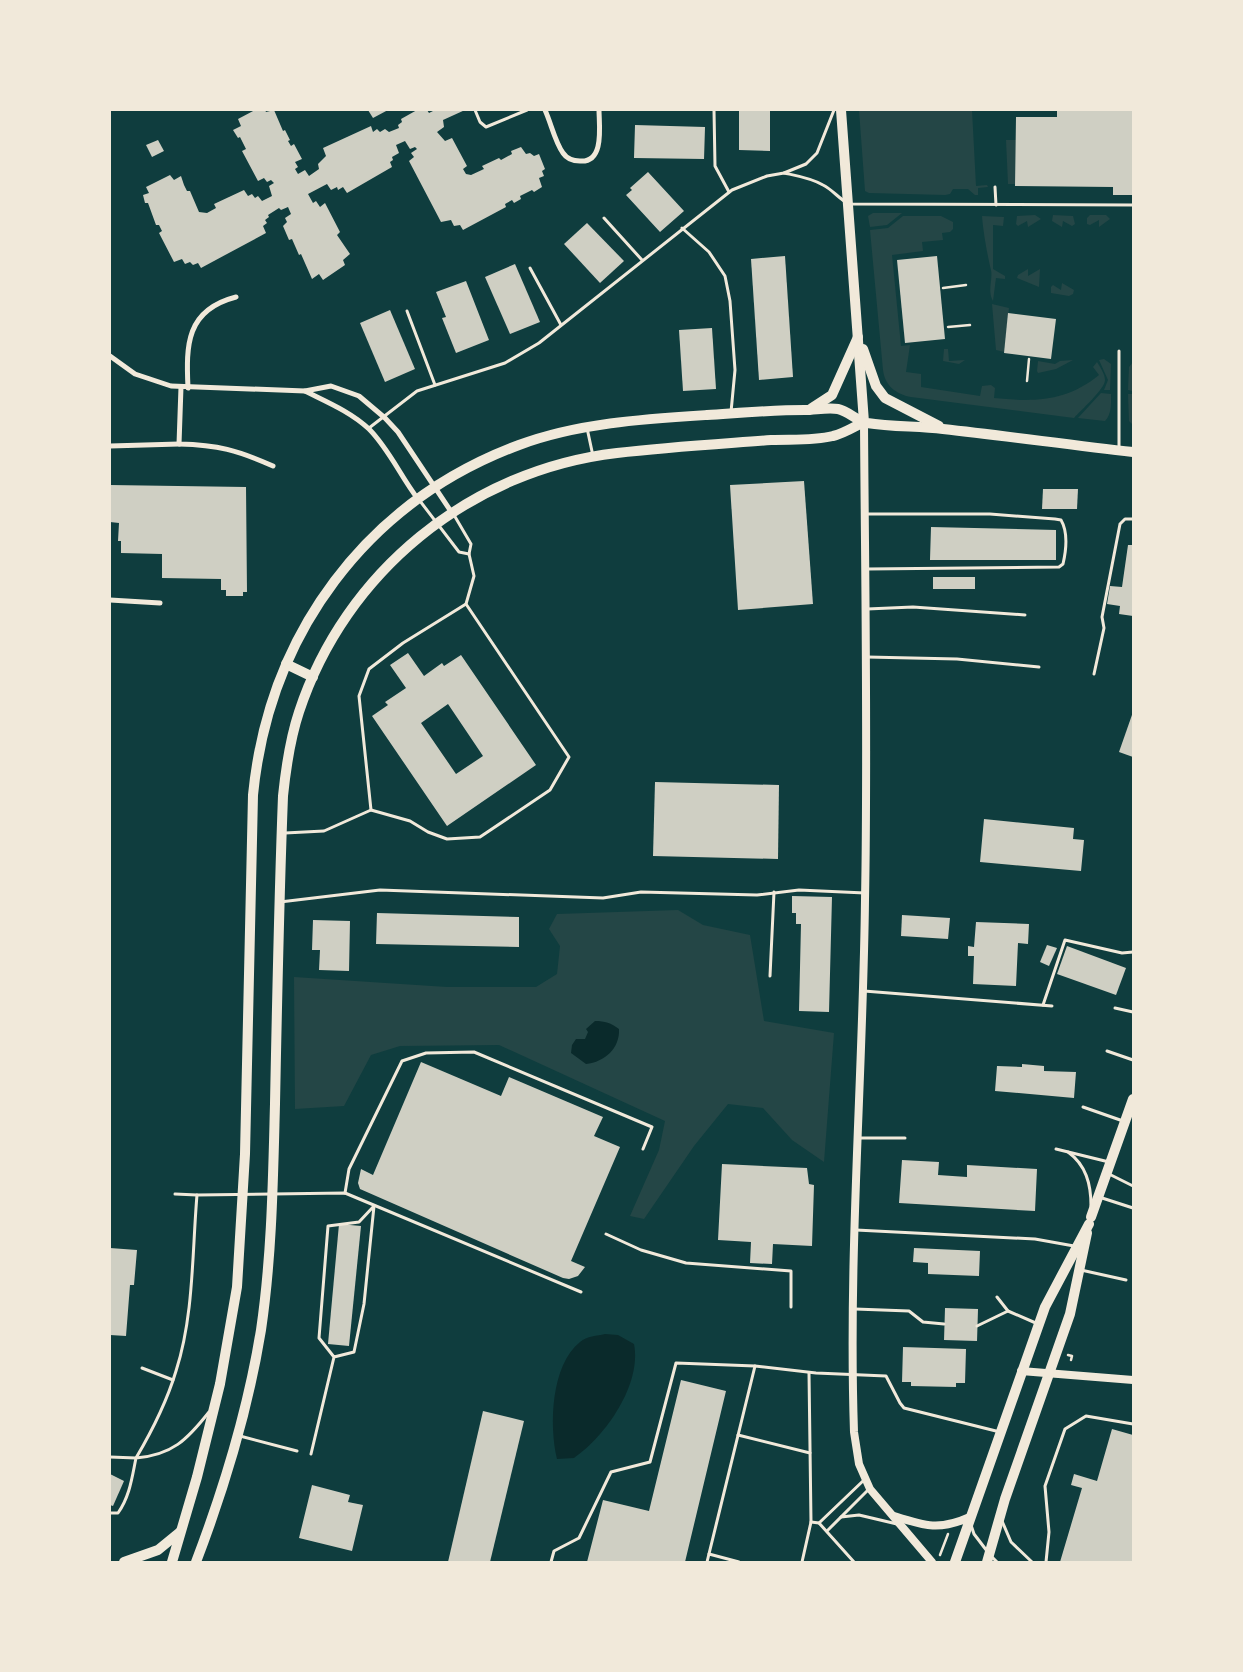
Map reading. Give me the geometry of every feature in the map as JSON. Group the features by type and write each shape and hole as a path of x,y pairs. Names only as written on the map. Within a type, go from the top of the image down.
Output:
{"main road":[{"path":"841,110 864,422"},
{"path":"809,410 832,395 859,336"},
{"path":"859,336 876,386 885,398 945,429"},
{"path":"172,1562 216,1403 237,1287 243,1195 253,795 260,740 286,664 309,618 342,572 387,524 418,499 462,470 520,445 587,427 731,414 839,409 864,422 945,429 1133,452"},
{"path":"196,1562 200,1557 219,1501 239,1435 261,1328 268,1271 272,1194 283,796 292,739 313,677 334,635 363,592 399,553 452,513 487,492 514,479 562,464 593,457 686,446 833,436 864,422"},
{"path":"286,664 313,677"},
{"path":"988,1558 1001,1513 1070,1314 1090,1221 1133,1099"},
{"path":"955,1562 1039,1324 1055,1285 1090,1221"},
{"path":"124,1562 158,1550 182,1529"}],"street":[{"path":"545,110 563,153 572,160 583,162 593,156 599,145 599,110"},
{"path":"188,388 186,352 193,329 200,318 212,307 236,297"},
{"path":"110,356 135,374 151,381 181,387 305,391 331,386 359,396 383,416 398,432 452,513"},
{"path":"179,444 181,387"},
{"path":"305,391 343,410 368,429 418,499"},
{"path":"864,422 867,609 865,893 855,1230 854,1432 859,1464 864,1480 932,1562"},
{"path":"110,446 215,445 245,454 273,466"},
{"path":"110,600 160,602"},
{"path":"1022,1371 1133,1380"},
{"path":"894,1516 929,1526 940,1527 955,1524 970,1517"}],"lane":[{"path":"474,110 480,122 486,127 527,110"},
{"path":"714,110 715,166 729,192"},
{"path":"368,429 417,391 505,363 539,343 729,192 767,176 784,173 806,164 817,153 834,110"},
{"path":"784,173 806,177 824,185 849,204 1133,205"},
{"path":"996,187 996,204"},
{"path":"604,218 642,260"},
{"path":"682,228 709,252 725,276 730,301 735,370 731,414"},
{"path":"530,268 561,325"},
{"path":"406,311 435,385"},
{"path":"1119,351 1119,450"},
{"path":"587,427 593,457"},
{"path":"418,499 459,552 469,554"},
{"path":"371,810 359,696 370,669 404,643 466,604 474,576 469,554 471,544 452,513"},
{"path":"866,514 990,514 1061,520 1065,526 1065,556 1064,564 1059,567 866,569"},
{"path":"1094,674 1104,628 1102,617 1120,524 1125,519 1133,519"},
{"path":"282,832 324,831 371,810 410,821 428,832 447,839 480,837 550,790 569,756 466,604"},
{"path":"867,609 913,608 1025,615"},
{"path":"867,657 957,659 1040,667"},
{"path":"280,902 380,890 603,898 641,892 757,895 800,890 865,893"},
{"path":"770,976 774,892"},
{"path":"1043,1005 1065,940 1122,952 1133,952"},
{"path":"862,991 1052,1006"},
{"path":"1116,1008 1133,1012"},
{"path":"1108,1051 1133,1060"},
{"path":"344,1193 349,1169 402,1061 426,1053 474,1052 652,1127 643,1149"},
{"path":"1083,1106 1125,1122"},
{"path":"857,1138 904,1138"},
{"path":"1056,1149 1111,1162"},
{"path":"1068,1152 1078,1159 1086,1172 1091,1199 1090,1221"},
{"path":"1107,1173 1133,1186"},
{"path":"175,1194 344,1193 581,1292"},
{"path":"110,1513 118,1513 122,1507 129,1491 136,1458 173,1380 188,1309 197,1195"},
{"path":"1098,1197 1133,1208"},
{"path":"334,1357 354,1352 364,1304 374,1206"},
{"path":"334,1357 319,1338 328,1226 359,1222 374,1206"},
{"path":"855,1230 1035,1239 1076,1247"},
{"path":"606,1234 641,1250 686,1263 791,1271 791,1306"},
{"path":"1080,1270 1126,1280"},
{"path":"997,1297 1008,1311 1039,1324"},
{"path":"854,1309 909,1311 923,1322 944,1324"},
{"path":"977,1326 1008,1311"},
{"path":"311,1454 334,1357"},
{"path":"551,1562 554,1551 579,1538 611,1472 650,1462 676,1363 756,1366 809,1373 886,1376 890,1380 904,1408 1000,1432"},
{"path":"707,1562 756,1366"},
{"path":"142,1368 173,1380"},
{"path":"802,1562 811,1522 809,1373"},
{"path":"110,1457 136,1458 162,1454 178,1445 190,1434 216,1403"},
{"path":"1046,1562 1049,1532 1045,1486 1065,1429 1086,1416 1133,1424"},
{"path":"239,1435 297,1451"},
{"path":"738,1435 810,1453"},
{"path":"819,1523 864,1480"},
{"path":"827,1531 870,1488"},
{"path":"1001,1513 1011,1542 1032,1562"},
{"path":"841,1517 860,1515 900,1525"},
{"path":"970,1517 974,1534 988,1558 997,1562"},
{"path":"811,1522 819,1523 854,1562"},
{"path":"709,1554 740,1562"}],"path":[{"path":"944,288 966,285"},
{"path":"948,327 970,325"},
{"path":"1027,381 1030,359"},
{"path":"940,1556 949,1531"}],"shaded area":[{"path":"859,110 972,110 976,186 987,185 988,187 978,188 978,195 975,195 968,189 953,189 950,194 945,195 869,193 865,191"},
{"path":"1006,140 1016,140 1015,184 1008,184"},
{"path":"873,213 902,213 887,225 870,227 868,216"},
{"path":"1035,215 1041,219 1028,227 1027,221 1018,226 1016,224 1017,216"},
{"path":"1053,215 1073,216 1075,224 1072,226 1063,221 1062,227 1052,221"},
{"path":"1090,215 1106,215 1110,219 1099,227 1099,220 1090,225 1087,224 1087,218"},
{"path":"903,216 941,216 953,222 953,229 950,232 942,233 943,240 922,242 923,251 892,255 901,346 910,345 906,372 921,374 921,387 980,396 982,386 991,385 995,388 994,398 1036,400 1062,395 1087,384 1099,375 1093,367 1097,362 1104,375 1104,384 1074,418 911,397 901,394 889,385 883,370 870,230 888,228"},
{"path":"982,216 1004,217 1003,226 993,225 993,269 1005,276 1005,279 996,278 993,301 990,293 991,270"},
{"path":"1028,269 1028,276 1040,269 1039,287 1017,278 1018,275"},
{"path":"1062,283 1074,290 1073,294 1069,296 1051,293 1053,285 1061,290"},
{"path":"992,304 1009,308 1004,352 996,350"},
{"path":"944,349 948,349 949,361 965,360 959,364 943,361"},
{"path":"1104,359 1111,364 1110,390 1104,390 1108,380 1099,360"},
{"path":"1073,360 1056,369 1038,373 1037,371 1038,361 1055,364 1060,361"},
{"path":"1133,362 1133,391 1128,390 1129,367"},
{"path":"1101,393 1111,394 1110,412 1105,421 1078,418"},
{"path":"1128,394 1133,394 1133,425 1129,421"},
{"path":"678,910 703,925 750,935 764,1021 834,1033 824,1162 792,1140 763,1108 728,1104 694,1146 644,1219 630,1216 659,1150 665,1121 499,1045 400,1046 371,1055 344,1106 295,1109 294,977 447,987 536,987 557,974 560,946 549,929 557,914"},
{"path":"595,1021 602,1021 616,1027 619,1029 619,1036 610,1053 593,1063 586,1064 571,1053 572,1045 576,1039 585,1039 588,1032 586,1029"},
{"path":"605,1334 618,1335 634,1344 635,1359 627,1392 619,1408 598,1437 574,1458 557,1459 553,1413 558,1380 563,1365 570,1352 580,1342 589,1337"}],"building":[{"path":"255,110 265,110 266,112 274,110 283,131 285,130 290,140 288,141 291,146 294,144 302,159 295,162 298,167 295,169 298,174 305,170 309,176 319,169 318,164 326,156 323,148 371,126 373,132 377,129 380,132 385,129 389,132 399,128 398,125 402,122 401,119 417,110 427,110 429,113 435,110 465,110 443,120 444,127 437,132 445,141 452,138 467,166 463,169 466,174 471,175 484,169 482,166 499,158 501,160 512,154 511,151 521,147 526,154 530,153 534,156 539,154 545,169 542,171 544,176 539,178 542,187 534,192 532,190 520,196 521,199 514,203 512,200 505,204 506,207 463,230 460,225 454,226 451,220 441,222 409,161 414,157 411,153 417,149 415,147 410,149 405,141 396,145 399,153 392,157 393,160 390,162 392,167 347,193 343,187 338,190 337,187 331,190 327,184 308,194 313,203 316,201 320,207 325,203 340,232 337,235 350,254 343,260 345,265 323,280 319,274 312,279 301,254 299,255 292,239 289,240 283,226 287,222 285,218 291,214 288,207 281,210 279,208 268,215 269,217 265,220 267,223 263,226 266,233 201,268 198,263 193,265 190,262 185,264 182,259 174,262 159,233 162,231 159,225 156,225 148,203 145,203 143,195 149,193 146,187 170,175 174,180 181,176 199,212 207,213 216,208 214,204 244,190 248,196 252,194 255,198 258,196 262,201 272,196 269,186 274,183 271,180 267,182 264,178 258,181 242,151 246,149 240,137 238,138 233,130 241,126 238,119"},
{"path":"368,110 388,110 373,118"},
{"path":"739,110 770,110 770,151 739,150"},
{"path":"1057,110 1133,110 1133,195 1113,195 1113,187 1015,186 1016,117 1057,117"},
{"path":"635,125 705,127 704,159 634,158"},
{"path":"158,140 164,151 152,157 146,145"},
{"path":"648,172 684,211 660,232 626,195 632,190 630,188"},
{"path":"587,223 624,261 600,283 564,244"},
{"path":"785,256 793,377 759,380 751,259"},
{"path":"937,256 945,339 905,343 897,260"},
{"path":"515,264 540,322 510,334 485,277"},
{"path":"466,281 489,340 456,353 442,318 446,317 436,292"},
{"path":"390,310 415,369 385,382 360,323"},
{"path":"1008,313 1056,319 1051,359 1004,353"},
{"path":"712,328 716,389 683,391 679,330"},
{"path":"804,481 813,604 738,610 730,485"},
{"path":"110,485 246,487 247,592 243,592 243,596 226,596 226,590 221,590 221,579 162,578 162,554 121,553 121,541 118,541 119,523 110,522"},
{"path":"1043,489 1078,489 1077,509 1042,509"},
{"path":"931,527 1056,530 1056,560 930,560"},
{"path":"1128,545 1133,545 1133,616 1119,614 1120,606 1107,604 1110,586 1122,587"},
{"path":"933,577 975,577 975,589 933,589"},
{"path":"408,653 424,676 442,663 444,666 461,655 536,765 447,826 372,716 388,705 385,702 406,688 390,665","holes":["448,704 483,756 456,774 421,723"]},
{"path":"1133,712 1133,757 1119,752"},
{"path":"655,782 779,785 778,859 653,856"},
{"path":"984,819 1074,828 1073,839 1084,840 1081,871 980,862"},
{"path":"792,896 832,897 829,1012 799,1011 801,924 796,924 796,913 792,913"},
{"path":"377,913 519,917 519,947 376,944"},
{"path":"902,915 950,918 948,939 901,936"},
{"path":"313,920 350,921 349,971 319,970 320,950 312,950"},
{"path":"976,922 1029,924 1028,944 1018,943 1016,986 973,984 974,956 968,956 968,946 974,947"},
{"path":"1047,945 1057,948 1049,966 1040,962"},
{"path":"1067,946 1126,968 1116,995 1057,974"},
{"path":"421,1062 501,1096 509,1077 603,1117 594,1136 620,1147 571,1261 585,1267 578,1276 569,1279 563,1278 360,1189 358,1183 361,1169 373,1175"},
{"path":"1022,1064 1044,1066 1044,1071 1076,1072 1074,1098 995,1091 997,1066 1022,1067"},
{"path":"902,1160 939,1162 938,1175 967,1177 967,1165 1037,1169 1035,1211 899,1203"},
{"path":"722,1164 807,1168 809,1184 814,1185 812,1246 773,1244 772,1264 750,1263 751,1242 718,1240"},
{"path":"339,1224 361,1226 349,1346 328,1344"},
{"path":"110,1248 137,1250 134,1285 130,1285 126,1336 110,1335"},
{"path":"914,1248 980,1251 979,1276 928,1274 928,1263 913,1262"},
{"path":"945,1308 978,1309 977,1341 944,1340"},
{"path":"903,1347 966,1349 965,1383 956,1383 956,1387 911,1386 911,1382 902,1382"},
{"path":"681,1380 726,1391 685,1562 587,1562 603,1500 649,1511"},
{"path":"483,1411 524,1421 490,1562 448,1562"},
{"path":"1112,1429 1133,1435 1133,1562 1060,1562 1082,1488 1071,1485 1074,1474 1097,1481"},
{"path":"110,1474 124,1481 113,1506 110,1505"},
{"path":"312,1485 350,1495 348,1502 363,1505 352,1551 299,1538"}]}
